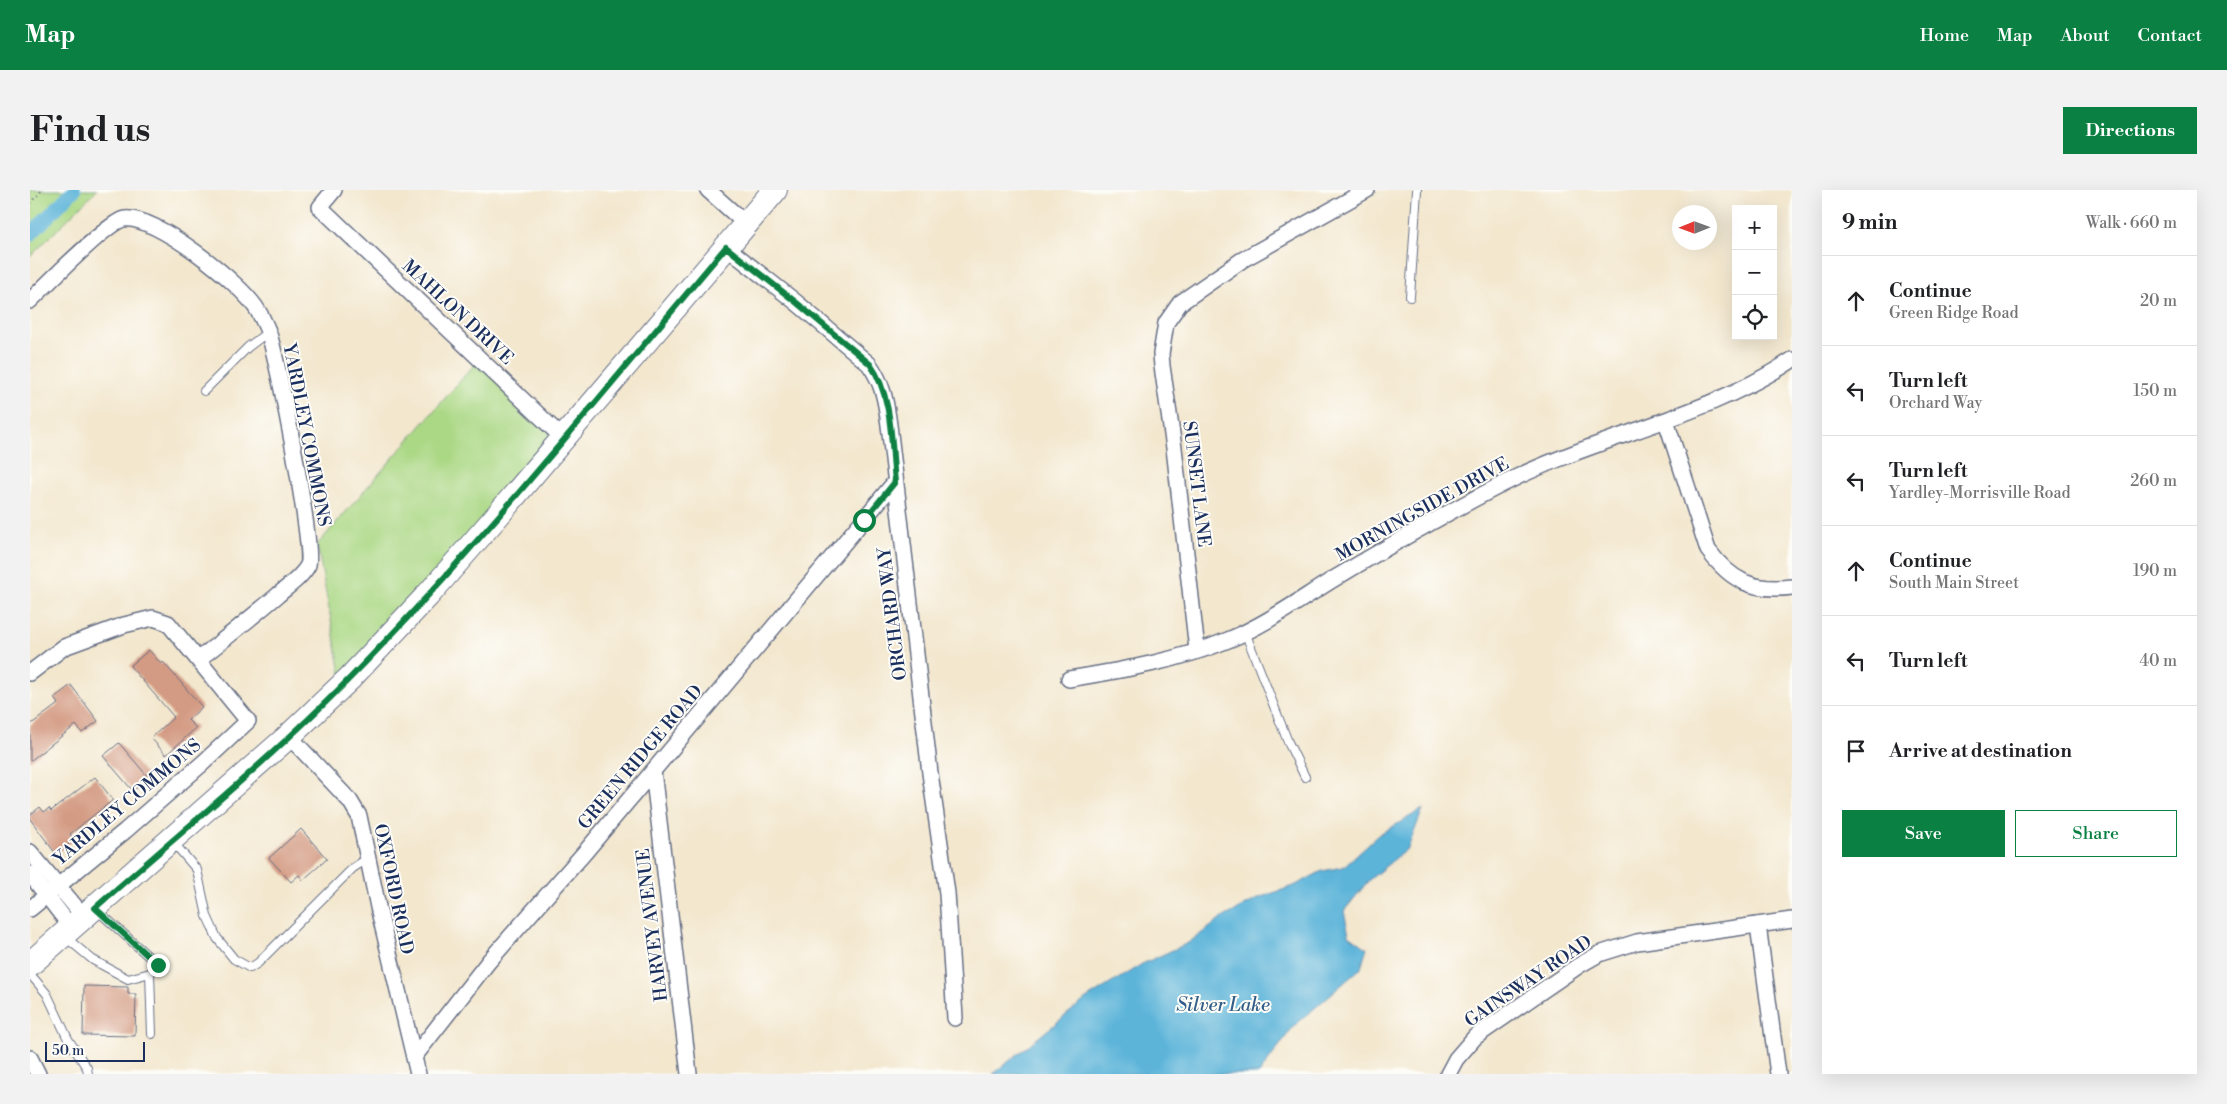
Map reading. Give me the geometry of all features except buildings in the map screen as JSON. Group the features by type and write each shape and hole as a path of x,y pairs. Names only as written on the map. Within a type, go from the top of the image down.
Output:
{"main road":[{"path":"30,964 289,736 350,678 428,595 775,190"}],"street":[{"name":"MAHLON DRIVE","path":"334,190 320,207 564,438"},
{"path":"708,190 746,224"},
{"name":"SUNSET LANE","path":"1197,650 1174,448 1162,366 1161,354 1166,323 1180,303 1242,260 1367,190"},
{"name":"YARDLEY COMMONS","path":"30,301 100,235 121,220 131,218 148,224 224,273 248,297 268,332 286,412 304,516 309,556 308,565 266,605 199,659"},
{"name":"ORCHARD WAY","path":"726,247 870,364 878,375 885,399 930,773 948,893 956,1018"},
{"name":"MORNINGSIDE DRIVE","path":"1069,679 1126,670 1197,650 1245,632 1350,569 1516,478 1559,458 1666,421 1710,403 1774,372 1792,360"},
{"path":"1666,421 1708,550 1720,566 1744,583 1763,588 1792,587"},
{"name":"GREEN RIDGE ROAD","path":"414,1057 489,961 653,771 895,482"},
{"name":"YARDLEY COMMONS","path":"30,673 64,647 124,625 153,618 168,623 248,720 204,762 132,825 30,909"},
{"name":"OXFORD ROAD","path":"289,736 350,801 359,816 418,1074"},
{"name":"HARVEY AVENUE","path":"653,771 689,1074"},
{"name":"YARDLEY COMMONS","path":"30,852 58,884 78,922"},
{"path":"30,874 47,894 78,922"},
{"name":"GAINSWAY ROAD","path":"1448,1074 1456,1059 1475,1037 1578,966 1599,954 1637,942 1792,920"},
{"path":"1758,924 1778,1074"},
{"path":"30,1058 38,1074"}],"lane":[{"path":"1410,297 1417,190"},
{"path":"204,391 248,347 268,332"},
{"path":"1245,632 1288,742 1305,777"},
{"path":"172,840 197,870 207,916 217,938 234,959 250,968 258,963 353,868 368,858"},
{"path":"78,922 158,965 150,973 128,980 93,960 78,922"},
{"path":"150,973 152,1034"},
{"path":"30,974 52,1002 68,1040 87,1068 88,1074"}],"path":[{"path":"30,203 42,190"}],"green space":[{"path":"30,190 97,190 30,257"},
{"path":"480,358 564,439 343,684 317,545"}],"water":[{"name":"Silver Lake","path":"1423,809 1408,848 1369,880 1344,911 1349,935 1367,948 1361,968 1293,1027 1259,1074 993,1074 1086,999 1142,964 1188,943 1224,917 1261,897 1294,886 1322,871 1343,867 1378,835"}],"waterway":[{"path":"30,235 74,190"}],"route":[{"path":"158,965 95,908 289,736 350,678 428,595 497,516 726,247 870,364 878,375 885,399 895,482 864,520"}]}
